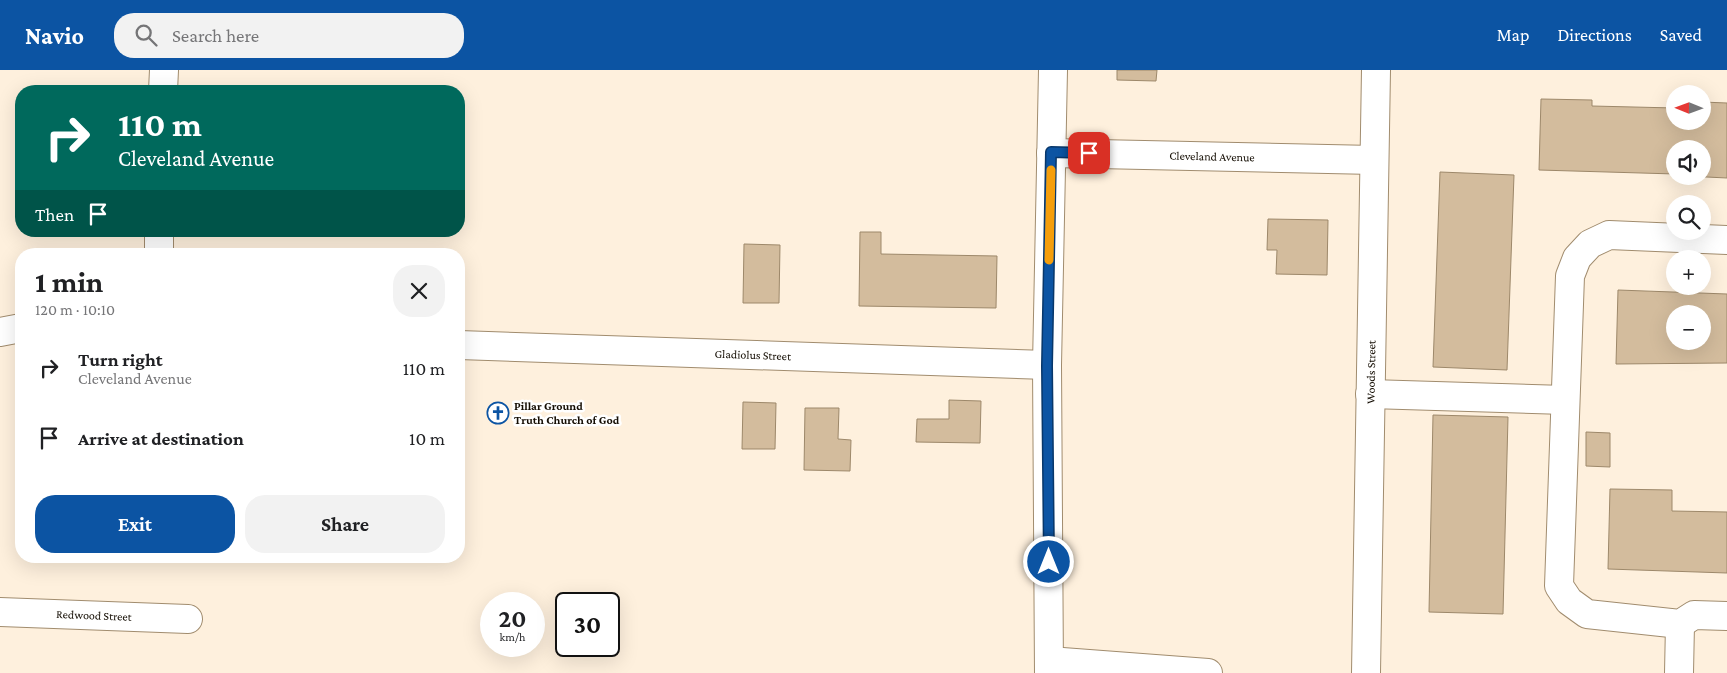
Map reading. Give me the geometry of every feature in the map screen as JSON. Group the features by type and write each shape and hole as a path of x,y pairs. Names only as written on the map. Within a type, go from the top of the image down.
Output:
{"street":[{"path":"163,85 164,70"},
{"path":"1053,70 1047,366 1049,667 1208,673"},
{"name":"Woods Street","path":"1366,673 1376,70"},
{"name":"Cleveland Avenue","path":"1051,152 1374,160"},
{"path":"1727,240 1609,235 1590,244 1578,258 1570,276 1559,586 1569,601 1587,614 1680,624 1694,615 1727,616"},
{"path":"0,332 15,329"},
{"name":"Gladiolus Street","path":"465,345 1047,366"},
{"path":"1370,394 1566,400"},
{"name":"Redwood Street","path":"0,612 188,619"},
{"path":"1679,673 1680,624"}],"building":[{"path":"1117,70 1157,70 1156,81 1117,80"},
{"path":"1541,99 1592,100 1592,106 1666,108 1666,130 1711,130 1711,102 1727,103 1727,178 1711,177 1711,140 1666,140 1666,174 1539,170"},
{"path":"1440,172 1514,175 1507,370 1433,367"},
{"path":"1268,219 1328,220 1327,275 1276,274 1277,250 1267,250"},
{"path":"860,232 881,232 881,254 997,256 996,308 859,306"},
{"path":"744,244 780,245 779,303 743,303"},
{"path":"1618,290 1666,292 1666,295 1727,294 1727,363 1616,364"},
{"path":"949,400 981,401 980,443 916,442 917,419 949,419"},
{"path":"743,402 776,403 775,449 742,449"},
{"path":"805,408 839,408 838,439 851,440 850,471 804,470"},
{"path":"1433,415 1508,417 1503,614 1429,612"},
{"path":"1586,432 1610,433 1610,467 1586,466"},
{"path":"1610,489 1672,490 1672,511 1727,512 1727,573 1608,569"}],"slow traffic":[{"path":"1049,260 1051,170"}],"place":[{"name":"Pillar Ground Truth Church of God","path":"498,413"}],"route":[{"path":"1049,562 1047,366 1051,152 1089,153"}]}
